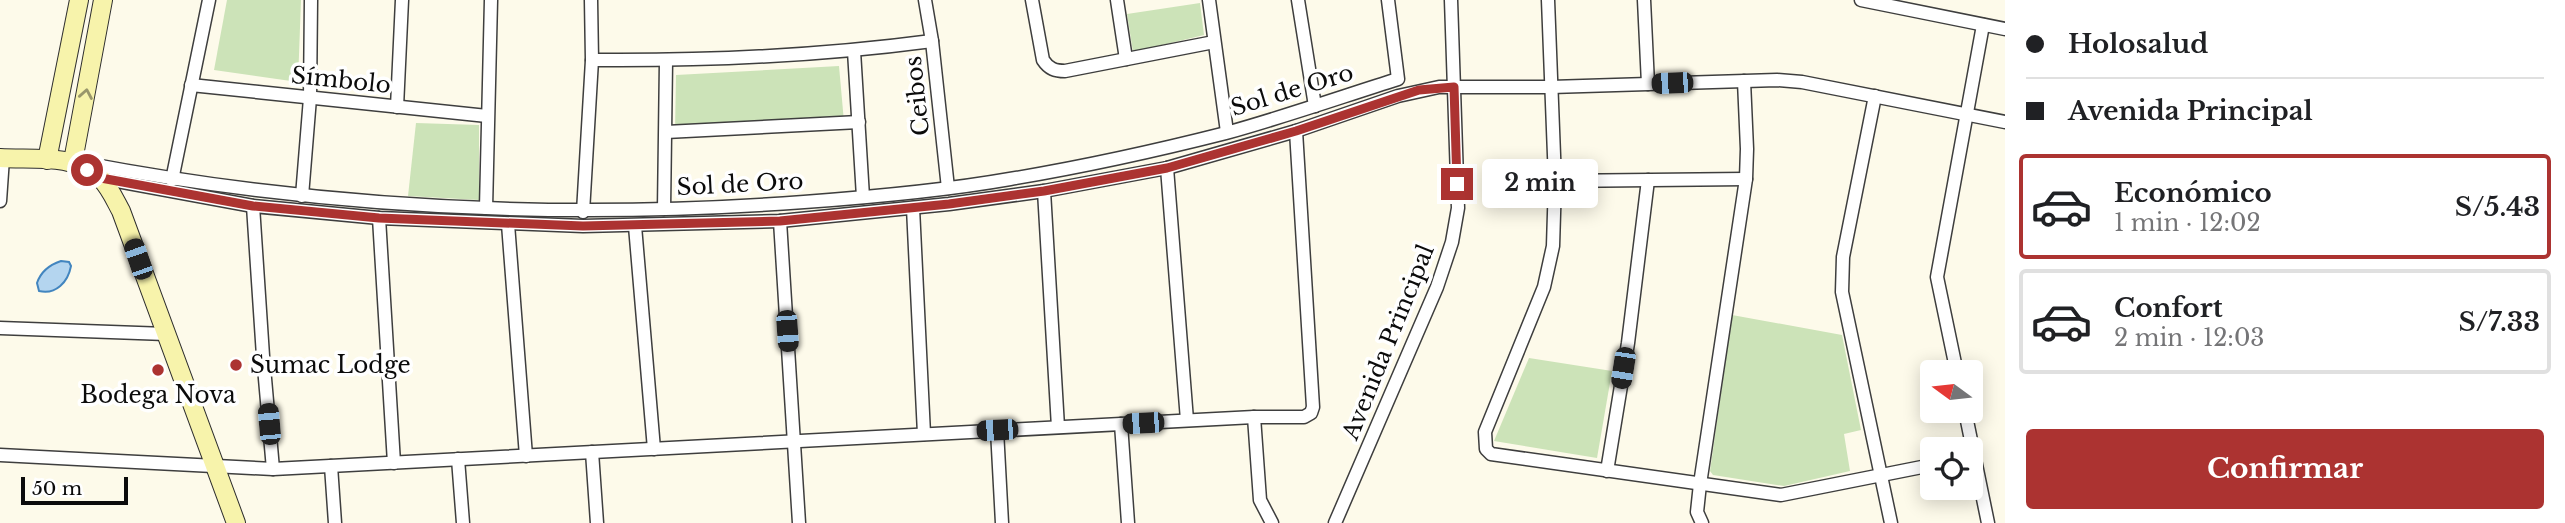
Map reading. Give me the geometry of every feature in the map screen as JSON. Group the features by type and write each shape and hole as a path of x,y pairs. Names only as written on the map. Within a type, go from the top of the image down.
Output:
{"main road":[{"path":"47,160 79,0"},
{"path":"73,161 103,0"},
{"path":"2,158 73,161 101,178 121,211 236,523"}],"street":[{"path":"172,180 209,0"},
{"path":"302,195 310,98 311,0"},
{"path":"397,107 402,0"},
{"path":"486,208 491,0"},
{"path":"583,212 592,60 591,0"},
{"name":"Ceibos","path":"925,0 948,188"},
{"path":"1032,0 1041,52 1048,66 1056,71 1214,42"},
{"path":"1117,0 1126,59"},
{"path":"1209,0 1227,132"},
{"path":"1298,0 1315,106"},
{"name":"Sol de Oro","path":"73,161 172,180 302,195 583,212 863,197 948,188 1042,173 1227,132 1398,79 1388,0"},
{"name":"Avenida Principal","path":"1335,523 1437,287 1452,242 1458,208 1451,0"},
{"path":"1548,0 1555,181 1553,246 1544,287 1485,432 1486,449 1491,454 1791,495 1920,467"},
{"path":"1644,0 1648,84"},
{"path":"1861,0 2005,29"},
{"path":"1954,360 1937,277 1983,25"},
{"path":"592,60 667,61 854,51 932,41"},
{"path":"854,51 863,197"},
{"path":"664,209 667,61"},
{"path":"1702,523 1697,512 1700,484 1746,179 1744,80"},
{"path":"101,178 253,206 379,218 635,226 780,221 913,208 1044,191 1167,168 1296,131 1419,90 1454,87 1550,87 1744,80 1802,82 2005,122"},
{"name":"Símbolo","path":"191,85 487,116"},
{"path":"1875,96 1842,274 1842,292 1891,523"},
{"path":"666,132 859,122"},
{"path":"0,455 274,469 1304,416 1311,413 1313,407 1296,131"},
{"path":"0,201 2,158"},
{"path":"1167,168 1187,420"},
{"path":"1555,181 1746,179"},
{"path":"1606,471 1628,343 1647,180"},
{"path":"1044,191 1058,427"},
{"path":"253,206 274,469"},
{"path":"913,208 924,434"},
{"path":"379,218 394,463"},
{"path":"780,221 799,523"},
{"path":"508,224 526,456"},
{"path":"635,226 654,449"},
{"path":"0,328 166,334"},
{"path":"1254,417 1260,500 1272,523"},
{"path":"1121,424 1128,523"},
{"path":"997,430 1002,523"},
{"path":"592,452 597,523"},
{"path":"458,459 463,523"},
{"path":"331,466 335,523"},
{"path":"1982,500 1988,523"}],"green space":[{"path":"227,0 301,0 298,82 214,70"},
{"path":"1200,3 1204,35 1133,52 1127,14"},
{"path":"839,66 844,122 675,132 676,75"},
{"path":"416,123 479,125 479,200 408,196"},
{"path":"1732,315 1842,335 1861,430 1844,434 1850,471 1784,486 1713,475 1710,471"},
{"path":"1529,358 1612,371 1597,458 1494,441"}],"water":[{"path":"61,261 69,262 71,266 64,282 51,291 39,291 37,283 43,272"}],"place":[{"name":"Sumac Lodge","path":"236,365"},
{"name":"Bodega Nova","path":"158,370"}],"route":[{"path":"87,170 101,178 253,206 326,214 583,226 780,221 949,204 1044,191 1167,168 1296,131 1419,90 1454,87 1457,184"}]}
